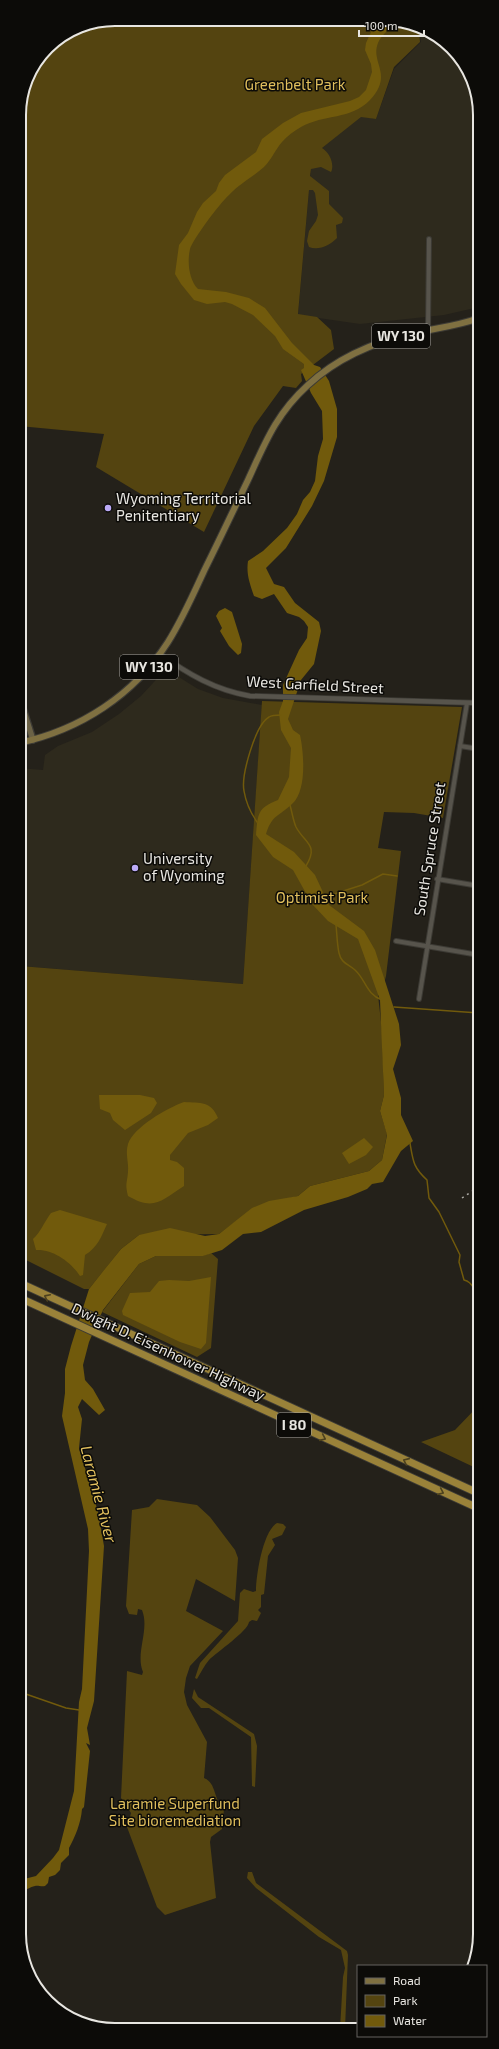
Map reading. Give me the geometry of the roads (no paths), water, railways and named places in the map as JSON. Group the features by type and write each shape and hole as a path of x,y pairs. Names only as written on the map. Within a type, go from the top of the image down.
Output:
{"highway":[{"name":"Dwight D. Eisenhower Highway","path":"26,1286 112,1327 473,1491"},
{"name":"Dwight D. Eisenhower Highway","path":"26,1301 68,1322 473,1506"}],"main road":[{"name":"WY 130","path":"26,742 73,726 106,706 138,679 160,654 179,623 192,597 262,447 272,429 298,395 327,369 341,360 378,342 463,324 473,320"},
{"path":"26,718 33,740"}],"street":[{"path":"428,331 429,239"},
{"name":"West Garfield Street","path":"160,654 192,676 214,687 243,695 473,703"},
{"name":"South Spruce Street","path":"419,999 426,946 467,703"},
{"path":"460,746 473,748"},
{"path":"437,879 473,885"},
{"path":"396,941 473,954"}],"water":[{"path":"376,26 392,27 384,34 378,43 376,50 381,76 377,91 370,100 354,111 310,123 298,129 286,138 264,167 233,191 213,213 192,244 189,254 189,265 191,276 198,289 226,292 249,298 265,308 292,343 314,365 320,367 329,381 337,409 337,437 324,481 312,506 286,548 266,568 274,584 284,587 295,603 319,622 321,631 314,664 301,680 288,719 293,730 300,735 303,771 300,790 297,798 292,804 273,820 266,834 294,852 315,875 329,905 364,931 375,950 399,1024 401,1045 393,1069 401,1098 401,1115 413,1141 401,1151 383,1182 372,1184 367,1189 348,1197 304,1210 261,1232 243,1234 222,1250 203,1256 156,1256 139,1264 103,1310 89,1342 83,1365 85,1380 93,1389 105,1410 99,1415 82,1399 78,1407 82,1419 79,1448 98,1512 104,1546 94,1701 87,1728 90,1745 86,1743 90,1751 84,1807 82,1809 77,1830 69,1848 69,1855 61,1863 60,1870 55,1875 49,1877 48,1883 45,1886 33,1886 26,1889 26,1878 36,1876 59,1850 74,1791 79,1702 82,1689 89,1551 88,1529 62,1416 65,1393 65,1369 89,1289 121,1249 139,1235 170,1228 205,1236 219,1234 252,1208 269,1201 298,1196 310,1186 369,1171 382,1160 387,1135 380,1111 384,1095 380,1000 358,939 328,921 312,904 293,870 273,857 256,835 258,817 262,809 278,800 289,777 291,748 281,730 279,712 283,701 283,685 299,650 307,638 308,627 299,617 287,613 274,594 262,599 254,596 248,575 248,561 263,551 287,528 297,514 303,500 310,492 315,481 318,456 323,439 322,411 311,393 301,370 304,368 304,364 283,349 275,336 253,315 225,302 207,304 194,300 175,274 179,245 188,233 197,212 203,203 216,191 219,183 225,175 256,152 262,139 283,123 301,113 350,101 359,97 366,90 372,72 371,64 365,50 366,43 371,32"},
{"path":"225,608 232,612 242,644 241,653 238,655 229,646 220,631 222,628 216,616 219,611"},
{"path":"99,1095 140,1095 154,1098 157,1103 151,1113 125,1130 113,1120 110,1113 100,1109"},
{"path":"184,1102 205,1104 212,1108 218,1118 208,1125 188,1133 170,1155 170,1160 177,1162 184,1168 184,1186 163,1200 157,1202 144,1203 128,1196 126,1186 128,1168 127,1151 131,1138 152,1119"},
{"path":"364,1138 373,1147 366,1155 349,1164 342,1153"},
{"path":"60,1210 107,1224 96,1245 85,1255 83,1275 80,1276 67,1261 61,1257 42,1250 36,1250 33,1239 51,1213"},
{"path":"211,1277 206,1343 201,1349 180,1342 123,1315 122,1311 130,1293 150,1292 159,1281 189,1281"}],"waterway":[{"path":"257,822 252,815 244,791 247,763 254,740 264,722 270,716 281,715"},
{"path":"290,805 296,827 311,848 310,859 306,866"},
{"path":"327,902 334,894 362,885 383,874 397,876"},
{"path":"336,925 338,950 341,959 359,974 369,991 382,1000"},
{"path":"394,1007 473,1013"},
{"path":"410,1143 414,1163 427,1180 429,1198 439,1212 460,1255 459,1262 464,1280 473,1288"},
{"path":"26,1694 66,1708 79,1710"}],"railway":[{"path":"462,1198 473,1191"}],"place":[{"name":"Wyoming Territorial Penitentiary","path":"108,508"},
{"name":"University of Wyoming","path":"135,868"}],"park label":[{"name":"Greenbelt Park","path":"295,85"},
{"name":"Optimist Park","path":"322,898"},
{"name":"Laramie Superfund Site bioremediation","path":"175,1812"}],"water label":[{"name":"Laramie River","path":"99,1494"}]}
